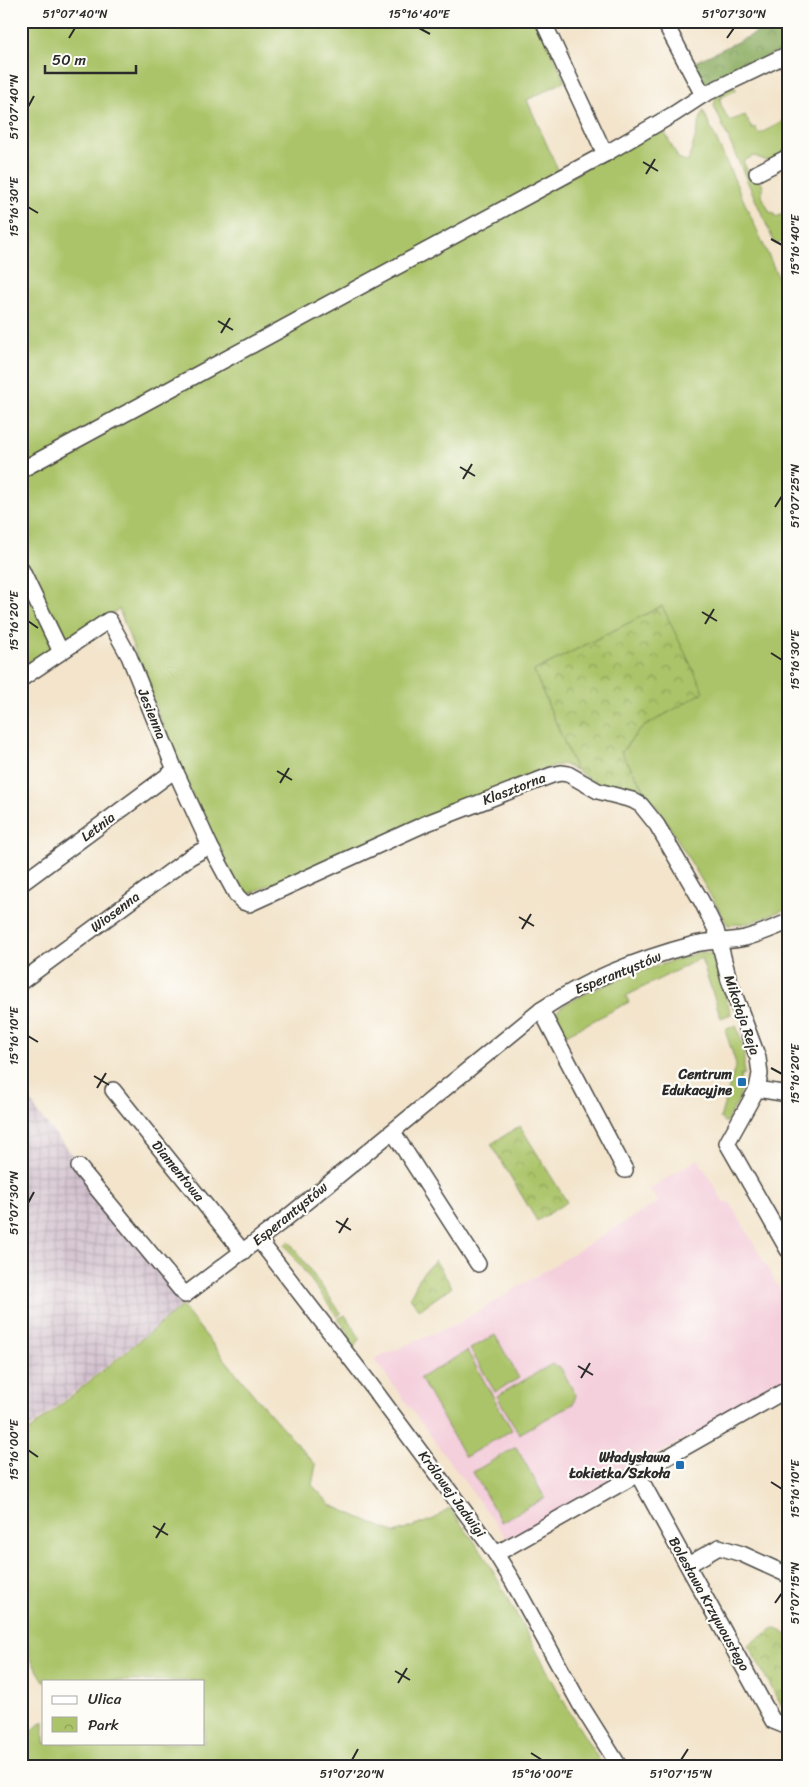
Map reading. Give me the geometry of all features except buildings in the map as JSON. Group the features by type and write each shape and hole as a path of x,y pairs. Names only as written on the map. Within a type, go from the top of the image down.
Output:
{"street":[{"path":"543,21 605,154"},
{"path":"664,21 703,95"},
{"path":"21,470 605,154 686,107 703,95 788,54"},
{"path":"757,173 788,157"},
{"path":"21,569 61,652"},
{"name":"Jesienna","path":"21,679 109,620 129,656 175,770 210,846 230,884 244,902"},
{"name":"Letnia","path":"21,884 175,770"},
{"name":"Klasztorna","path":"244,902 253,903 359,853 458,810 540,779 564,773 598,791 632,800 646,809 658,825 702,902 719,941"},
{"name":"Wiosenna","path":"21,982 190,857 210,846"},
{"path":"719,941 744,938 788,922"},
{"name":"Esperantystów","path":"79,1167 185,1295 259,1240 541,1010 564,995 636,963 698,943 719,941"},
{"name":"Mikołaja Reja","path":"719,941 729,980 758,1058 760,1074 757,1089"},
{"path":"541,1010 625,1170"},
{"path":"788,1094 757,1089 727,1142 788,1250"},
{"name":"Diamentowa","path":"113,1090 242,1252"},
{"path":"393,1132 478,1264"},
{"name":"Królowej Jadwigi","path":"259,1240 367,1380 496,1554 580,1704 618,1766"},
{"path":"496,1554 788,1389"},
{"name":"Bolesława Krzywoustego","path":"637,1473 773,1721 788,1727"},
{"path":"688,1565 719,1547 742,1554 788,1575"}],"shaded area":[{"path":"25,1090 39,1115 192,1297 21,1435 21,1093"},
{"path":"698,1159 724,1202 730,1202 788,1304 788,1381 507,1539 374,1359 459,1323 658,1202 650,1189"}],"green space":[{"path":"21,21 538,21 565,81 527,100 563,181 662,127 678,158 688,162 703,110 788,299 788,908 750,923 728,925 670,827 621,753 640,729 661,716 662,606 534,671 576,770 563,764 539,771 440,811 249,894 233,881 176,761 119,609 21,672"},
{"path":"781,21 788,21 788,47 705,85 693,63"},
{"path":"734,86 736,90 720,98 721,105 729,121 745,115 752,129 755,127 759,134 788,119 788,151 768,161 754,156 743,161 752,181 758,179 763,185 762,196 770,213 773,212 776,217 788,212 788,239 775,244 714,106 716,96"},
{"path":"662,606 704,692 640,729 621,752 650,799 600,787 576,770 534,671"},
{"path":"701,952 709,953 715,960 731,1014 721,1018 701,958 626,996 629,1002 564,1036 556,1022 559,1020 556,1013 558,1010 581,996 625,977"},
{"path":"736,1025 744,1048 744,1075 741,1074 739,1087 742,1088 738,1101 726,1123 720,1118 736,1064 725,1030"},
{"path":"520,1126 567,1202 537,1221 491,1144"},
{"path":"289,1241 341,1313 338,1317 285,1245"},
{"path":"435,1260 452,1287 419,1310 410,1297 421,1275"},
{"path":"182,1306 258,1400 316,1465 312,1485 331,1505 395,1533 434,1519 449,1508 483,1553 573,1718 603,1766 21,1766 21,1738 42,1722 42,1744 205,1744 205,1680 43,1680 21,1644 21,1437"},
{"path":"345,1315 360,1338 351,1352 344,1342 349,1333 338,1319"},
{"path":"495,1335 519,1378 495,1392 470,1349"},
{"path":"467,1351 512,1430 465,1457 420,1378"},
{"path":"552,1364 560,1367 576,1395 573,1404 519,1434 497,1396"},
{"path":"516,1447 545,1498 501,1522 473,1472"},
{"path":"774,1628 788,1634 788,1701 781,1705 748,1645"}],"place":[{"name":"Centrum Edukacyjne","path":"742,1082"},
{"name":"Władysława Łokietka/Szkoła","path":"680,1465"}]}
